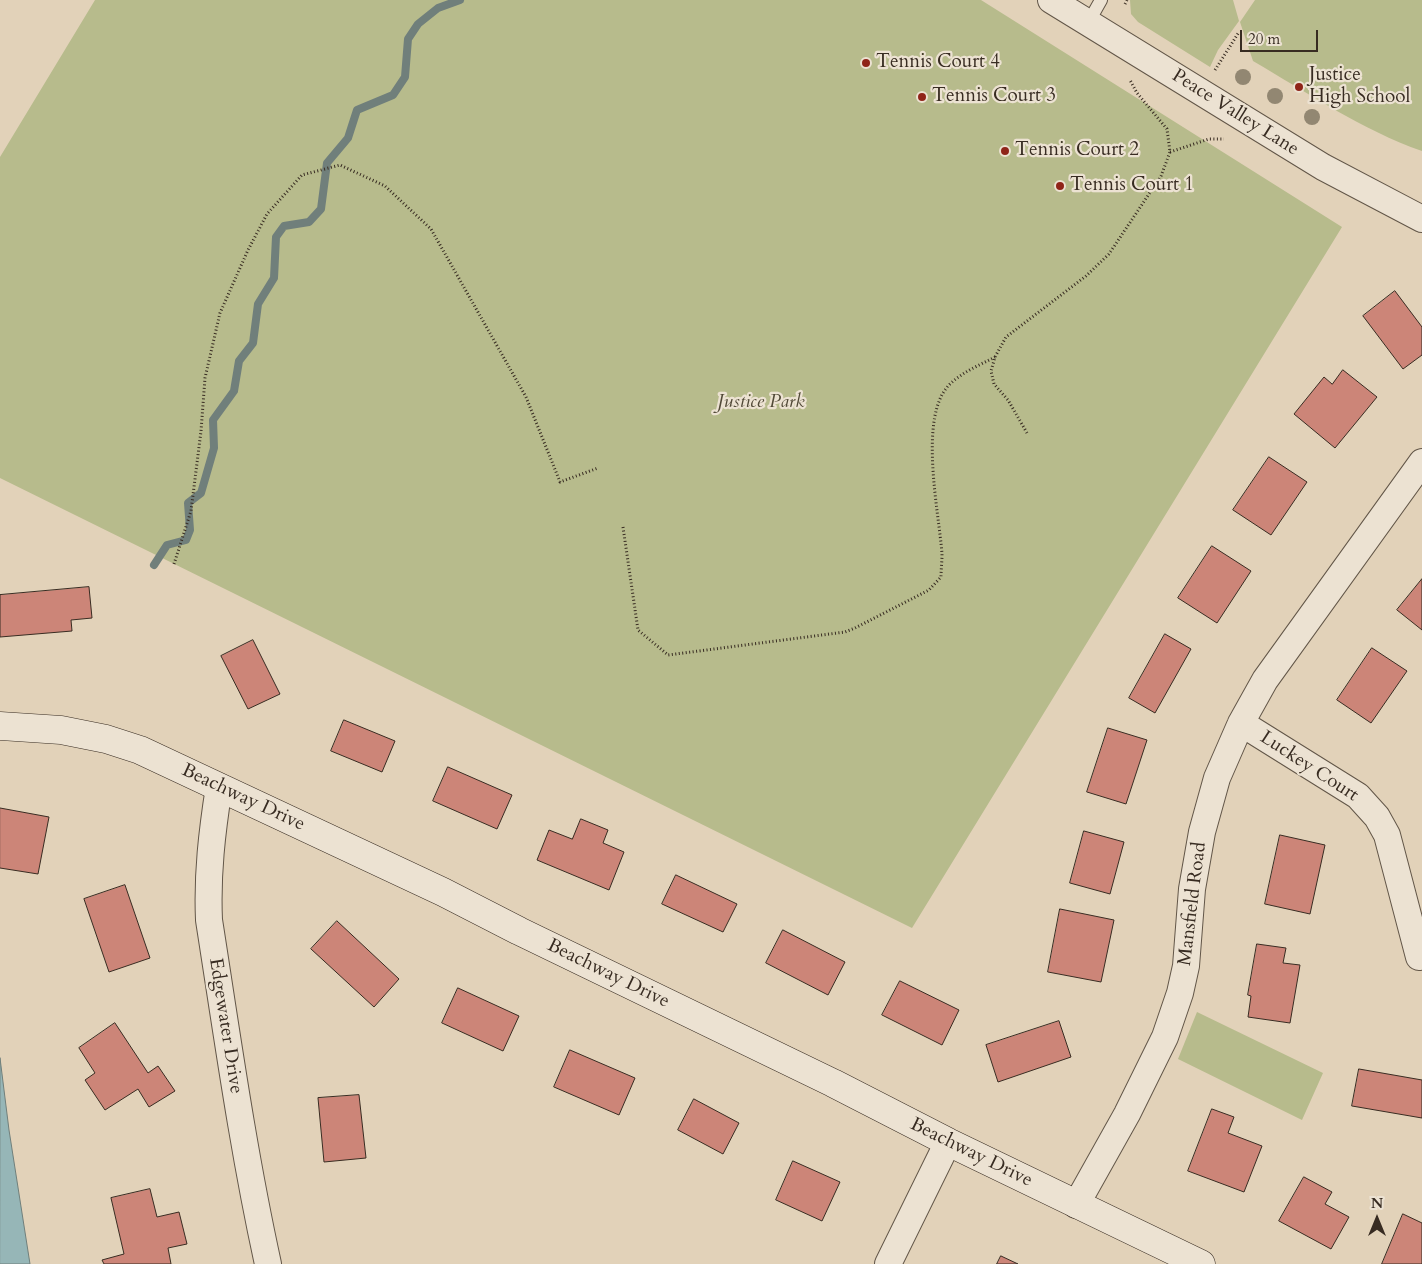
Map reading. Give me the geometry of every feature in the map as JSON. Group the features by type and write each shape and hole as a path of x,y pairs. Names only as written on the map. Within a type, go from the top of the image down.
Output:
{"street":[{"name":"Peace Valley Lane","path":"1051,0 1323,167 1422,219"},
{"name":"Mansfield Road","path":"1076,1205 1128,1114 1165,1037 1180,993 1186,966 1192,888 1202,832 1217,778 1241,723 1265,680 1422,462"},
{"name":"Luckey Court","path":"1241,723 1358,796 1377,817 1387,835 1419,957"},
{"name":"Beachway Drive","path":"0,726 61,730 106,738 140,750 443,892 519,931 833,1083 1076,1205 1201,1264"},
{"name":"Edgewater Drive","path":"220,787 211,839 208,896 209,920 235,1092 258,1220 268,1264"},
{"path":"888,1264 948,1142"}],"lane":[{"path":"1088,22 1101,0"}],"path":[{"path":"1213,73 1239,32"},
{"path":"1027,433 1008,400 994,384 991,371 995,357 1006,337 1086,276 1109,254 1161,176 1170,152 1166,130 1137,93 1127,74 1133,51"},
{"path":"1170,152 1209,139 1230,140"},
{"path":"174,564 192,511 205,378 220,313 248,250 267,214 302,175 340,165 385,186 432,229 526,397 560,482 598,468"},
{"path":"623,527 638,630 668,655 845,632 855,628 929,590 941,577 942,557 932,454 933,427 939,400 949,385 966,372 995,357"}],"green space":[{"name":"Justice Park","path":"95,0 981,0 1342,227 912,928 0,478 0,157"},
{"path":"1130,0 1233,0 1239,21 1218,50 1210,67 1138,22 1131,14"},
{"path":"1255,0 1422,0 1422,151 1357,122 1253,61 1240,22"},
{"path":"1197,1012 1323,1073 1302,1120 1178,1059"}],"water":[{"path":"0,1058 9,1130 30,1264 0,1264"}],"building":[{"path":"1395,291 1422,327 1422,355 1403,369 1363,316"},
{"path":"1343,370 1377,397 1335,448 1294,414 1324,377 1332,384"},
{"path":"1269,457 1307,482 1271,535 1233,510"},
{"path":"1212,546 1251,571 1217,623 1178,598"},
{"path":"1422,579 1422,630 1397,610"},
{"path":"89,587 92,618 71,620 72,631 0,637 0,595"},
{"path":"1165,634 1191,649 1155,713 1129,698"},
{"path":"253,640 280,694 248,709 221,656"},
{"path":"1372,648 1407,671 1371,723 1337,700"},
{"path":"344,720 395,741 382,772 331,751"},
{"path":"1108,728 1147,740 1126,804 1087,792"},
{"path":"448,767 512,795 497,829 433,801"},
{"path":"0,808 49,817 38,874 0,868"},
{"path":"581,819 608,830 603,843 624,852 609,890 537,860 549,830 572,839"},
{"path":"1084,831 1124,842 1110,894 1070,883"},
{"path":"1280,835 1325,845 1310,914 1265,904"},
{"path":"676,875 737,904 723,932 662,904"},
{"path":"125,885 150,958 109,972 84,899"},
{"path":"1060,909 1114,920 1101,982 1048,972"},
{"path":"337,921 399,979 374,1007 311,949"},
{"path":"783,930 845,962 828,995 766,963"},
{"path":"1257,944 1286,948 1283,963 1300,965 1290,1023 1248,1017 1251,996 1248,995"},
{"path":"900,981 959,1010 942,1045 882,1015"},
{"path":"458,988 519,1016 503,1051 442,1023"},
{"path":"1059,1021 1071,1057 998,1082 986,1045"},
{"path":"115,1023 148,1073 158,1066 175,1091 149,1107 138,1089 105,1110 85,1080 95,1073 79,1048"},
{"path":"570,1050 635,1078 619,1115 554,1087"},
{"path":"1359,1069 1422,1080 1422,1118 1352,1106"},
{"path":"359,1095 366,1158 324,1162 318,1098"},
{"path":"694,1099 739,1123 723,1154 678,1130"},
{"path":"1212,1109 1234,1117 1228,1133 1262,1146 1244,1192 1188,1171"},
{"path":"793,1161 840,1182 822,1221 776,1200"},
{"path":"1304,1177 1332,1192 1325,1204 1349,1217 1331,1249 1279,1221"},
{"path":"150,1189 157,1217 179,1212 187,1244 168,1248 171,1264 104,1264 102,1260 124,1254 111,1198"},
{"path":"1403,1214 1422,1223 1422,1264 1382,1264"},
{"path":"1001,1256 1018,1264 997,1264"}],"waterway":[{"path":"154,565 167,545 186,540 190,530 188,503 201,493 214,448 213,420 234,391 239,361 253,343 258,304 274,278 276,237 284,226 309,222 321,209 327,163 348,138 357,110 393,95 405,77 408,39 418,24 438,8 460,0"}],"place":[{"name":"Tennis Court 4","path":"866,63"},
{"name":"Justice High School","path":"1299,87"},
{"name":"Tennis Court 3","path":"922,97"},
{"name":"Tennis Court 2","path":"1005,151"},
{"name":"Tennis Court 1","path":"1060,186"}]}
